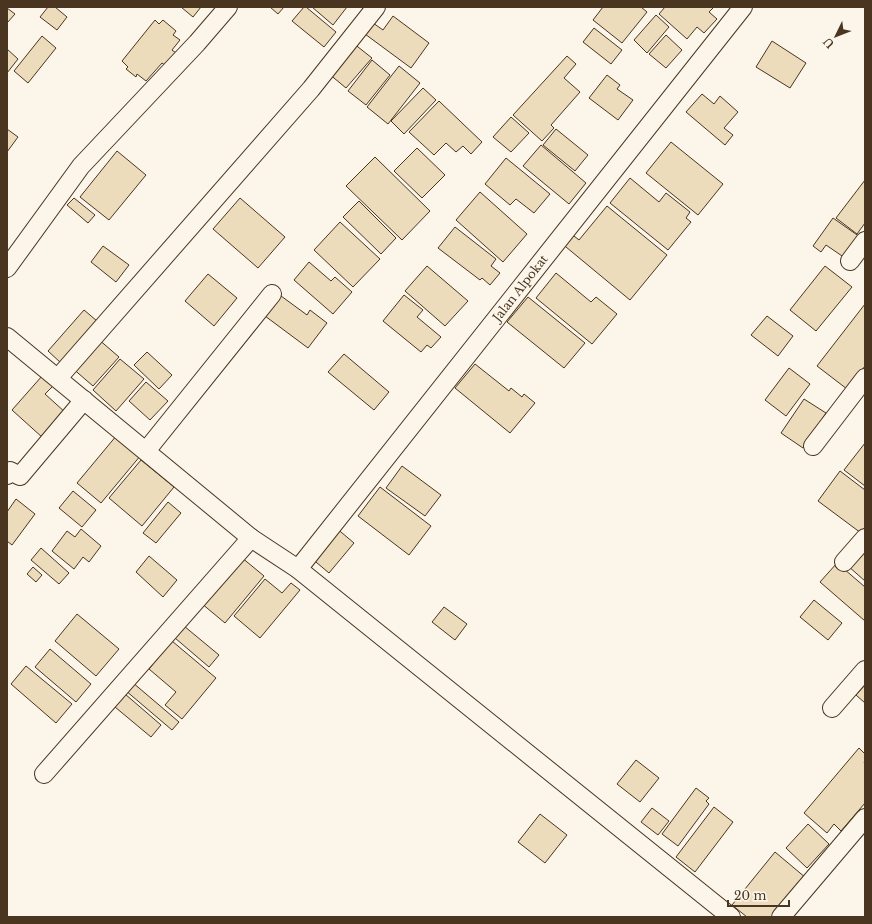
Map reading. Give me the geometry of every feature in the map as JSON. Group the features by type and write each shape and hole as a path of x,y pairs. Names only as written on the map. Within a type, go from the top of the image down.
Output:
{"street":[{"path":"7,268 81,166 197,43 228,7"},
{"path":"58,378 311,89 376,7"},
{"name":"Jalan Alpokat","path":"298,569 743,7"},
{"path":"850,261 865,241"},
{"path":"146,451 272,294"},
{"path":"7,336 251,538 298,569 731,917"},
{"path":"813,446 865,378"},
{"path":"7,475 10,471 20,476 84,400"},
{"path":"44,774 251,538"},
{"path":"844,562 865,538"},
{"path":"832,708 865,670"},
{"path":"781,917 865,818"}],"building":[{"path":"48,7 55,7 67,17 57,30 40,17"},
{"path":"181,7 201,7 193,17"},
{"path":"270,7 284,7 278,14"},
{"path":"304,7 306,7 336,32 324,47 292,21"},
{"path":"312,7 347,7 333,25"},
{"path":"603,7 641,7 647,12 622,43 593,20"},
{"path":"665,7 714,7 709,12 717,19 704,33 697,27 687,39 659,14"},
{"path":"7,8 15,14 7,23"},
{"path":"656,15 669,27 647,53 634,40"},
{"path":"393,16 429,43 411,68 365,34 373,23 383,30"},
{"path":"155,20 159,24 163,20 176,31 173,35 180,40 172,50 176,53 166,66 162,63 146,81 137,74 136,77 126,69 128,67 122,61"},
{"path":"594,28 622,50 611,64 583,42"},
{"path":"666,35 682,50 666,68 649,54"},
{"path":"42,36 56,48 28,83 14,71"},
{"path":"772,41 806,63 790,88 756,67"},
{"path":"353,43 372,58 346,88 328,73"},
{"path":"7,49 18,59 7,73"},
{"path":"567,56 576,64 564,78 580,92 551,125 554,128 542,141 513,115"},
{"path":"372,60 390,75 366,105 348,91"},
{"path":"399,66 420,83 388,124 367,107"},
{"path":"607,75 620,85 617,89 633,100 618,120 589,98"},
{"path":"423,88 436,100 404,134 391,121"},
{"path":"702,94 714,104 720,96 738,112 724,128 733,135 725,145 686,112"},
{"path":"439,101 482,142 471,154 463,146 456,152 446,143 434,155 409,132"},
{"path":"511,117 529,133 511,152 493,137"},
{"path":"7,129 18,137 7,152"},
{"path":"556,129 588,155 575,171 543,145"},
{"path":"671,142 723,184 698,215 646,173"},
{"path":"541,145 586,183 569,204 523,166"},
{"path":"417,148 445,175 422,198 394,171"},
{"path":"117,151 146,175 109,220 80,197"},
{"path":"375,157 430,211 402,240 346,186"},
{"path":"506,158 550,194 534,213 516,199 510,205 485,184"},
{"path":"630,178 659,202 666,193 690,212 686,218 691,222 668,250 610,203"},
{"path":"865,180 865,223 857,234 836,218"},
{"path":"480,192 527,234 503,262 456,220"},
{"path":"74,198 95,215 88,223 67,205"},
{"path":"240,198 285,237 258,268 213,229"},
{"path":"359,201 396,238 381,254 343,217"},
{"path":"607,206 667,255 630,300 560,242 569,232 579,240"},
{"path":"833,218 860,237 845,258 826,245 821,252 813,246"},
{"path":"340,222 380,259 353,287 314,250"},
{"path":"455,227 496,259 491,266 500,273 490,285 482,278 480,280 438,248"},
{"path":"103,246 129,265 116,282 91,262"},
{"path":"309,262 331,281 335,277 352,292 333,314 294,280"},
{"path":"427,266 468,301 445,326 405,291"},
{"path":"825,266 852,287 816,331 790,310"},
{"path":"556,273 591,302 596,297 617,314 592,344 536,298"},
{"path":"208,274 237,298 214,326 185,301"},
{"path":"277,293 307,315 310,310 327,323 308,348 261,313"},
{"path":"404,295 423,310 417,317 441,337 431,348 427,345 421,352 383,321"},
{"path":"528,297 585,343 564,368 507,322"},
{"path":"865,304 865,366 847,389 817,366"},
{"path":"84,310 97,321 61,363 48,351"},
{"path":"767,316 793,336 778,356 751,335"},
{"path":"97,338 119,357 93,386 71,367"},
{"path":"147,352 172,375 159,389 134,365"},
{"path":"344,354 389,392 374,410 328,372"},
{"path":"120,359 144,379 116,411 93,390"},
{"path":"475,364 509,391 511,388 522,397 524,394 535,403 510,433 455,388"},
{"path":"789,368 810,384 786,416 765,400"},
{"path":"42,376 53,386 45,394 66,413 43,438 12,410"},
{"path":"146,382 168,401 150,420 129,401"},
{"path":"804,399 826,413 803,448 781,433"},
{"path":"117,435 141,455 101,503 77,483"},
{"path":"865,443 865,486 844,470"},
{"path":"141,460 174,487 142,526 109,498"},
{"path":"402,466 441,495 425,516 386,488"},
{"path":"840,471 865,490 865,527 861,533 818,501"},
{"path":"380,487 431,526 409,555 358,516"},
{"path":"73,491 96,510 82,527 59,508"},
{"path":"16,499 35,514 12,545 7,541 7,512"},
{"path":"168,502 181,513 156,543 143,533"},
{"path":"335,527 354,543 329,573 310,557"},
{"path":"81,529 101,546 89,562 83,557 74,569 52,551 67,531 75,537"},
{"path":"41,548 69,573 59,584 31,560"},
{"path":"865,549 865,581 848,566"},
{"path":"149,556 177,580 163,597 136,572"},
{"path":"241,557 264,576 225,623 201,603"},
{"path":"837,563 865,587 865,621 820,582"},
{"path":"33,567 42,575 36,582 27,574"},
{"path":"265,579 282,593 291,583 300,590 260,638 234,616"},
{"path":"814,600 842,623 828,640 800,617"},
{"path":"444,607 467,624 455,640 432,622"},
{"path":"77,614 119,649 96,676 55,641"},
{"path":"184,626 219,655 209,667 175,638"},
{"path":"172,641 216,678 182,719 165,705 176,692 149,669"},
{"path":"50,649 91,684 76,702 35,667"},
{"path":"26,666 72,704 56,723 11,684"},
{"path":"132,682 179,722 172,730 125,690"},
{"path":"865,685 865,703 856,695"},
{"path":"125,694 161,725 151,737 115,707"},
{"path":"859,748 865,754 865,803 841,831 834,824 827,833 804,813"},
{"path":"636,760 659,778 640,802 617,784"},
{"path":"696,788 709,798 706,801 709,804 678,846 662,834"},
{"path":"714,807 733,822 695,872 676,857"},
{"path":"652,808 669,821 658,835 641,822"},
{"path":"540,814 567,835 545,863 518,842"},
{"path":"808,824 829,844 807,868 786,848"},
{"path":"775,852 806,878 774,917 747,917 732,905"}]}
